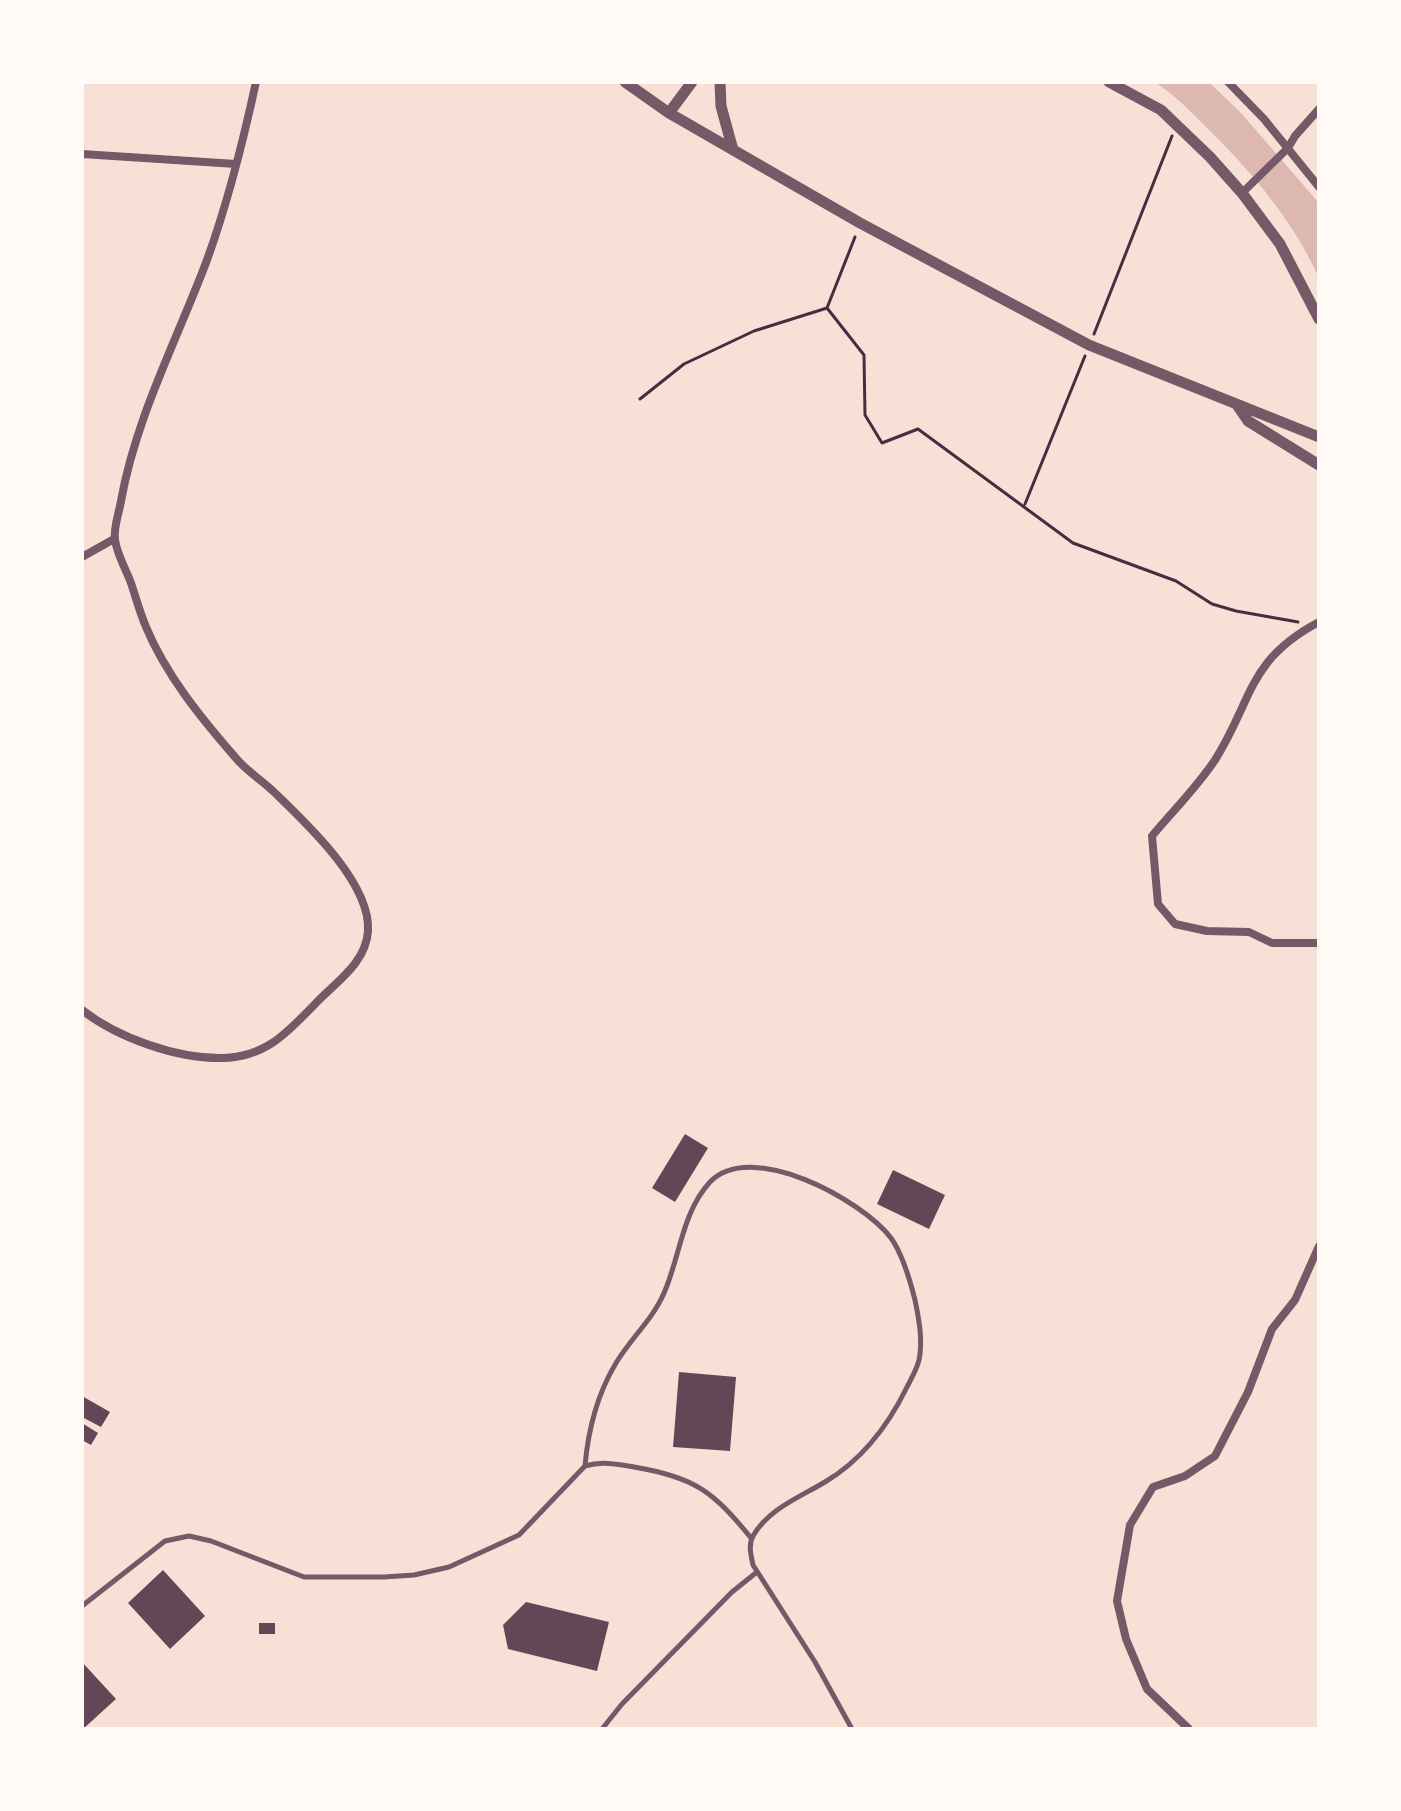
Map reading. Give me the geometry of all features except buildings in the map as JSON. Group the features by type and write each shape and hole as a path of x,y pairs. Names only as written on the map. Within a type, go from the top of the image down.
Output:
{"street":[{"path":"82,1010 96,1021 163,1050 209,1059 241,1058 290,1032 351,969 364,951 369,930 366,910 352,878 283,801 237,760 164,663 146,627 114,539 126,471 154,390 211,248 256,82"},
{"path":"625,82 669,113 860,223 1089,345 1319,437"},
{"path":"669,113 692,82"},
{"path":"720,82 721,106 733,150"},
{"path":"1109,82 1129,86 1161,110 1246,189 1280,244 1319,319"},
{"path":"1228,82 1319,187"},
{"path":"1246,189 1285,151 1319,109"},
{"path":"82,154 236,164"},
{"path":"1236,405 1248,421 1319,465"},
{"path":"82,557 114,539"},
{"path":"1316,623 1297,633 1266,662 1253,680 1216,758 1152,836 1158,904 1175,924 1207,931 1249,932 1272,943 1319,943"},
{"path":"1189,1729 1147,1689 1126,1639 1117,1601 1130,1525 1153,1487 1185,1476 1215,1456 1248,1392 1272,1329 1295,1300 1319,1246"}],"lane":[{"path":"82,1606 165,1541 189,1536 211,1541 304,1577 384,1577 414,1575 449,1567 519,1535 585,1466 591,1428 607,1381 617,1361 663,1295 687,1221 710,1182 725,1170 761,1166 838,1194 869,1215 892,1239 906,1269 921,1335 919,1361 893,1415 871,1444 853,1463 828,1481 770,1515 751,1538 750,1553 757,1572 815,1662 852,1729"},
{"path":"585,1466 612,1463 677,1475 717,1500 751,1538"},
{"path":"602,1729 622,1704 711,1613 757,1572"}],"path":[{"path":"1024,506 1177,125"},
{"path":"827,308 860,223"},
{"path":"640,399 684,364 754,331 827,308"},
{"path":"827,308 864,355 865,415 882,443 918,429 1073,543 1176,581 1212,604 1236,611 1316,623"}],"shaded area":[{"path":"1154,82 1209,82 1242,114 1319,203 1319,278 1284,216 1254,179 1187,108"}]}
